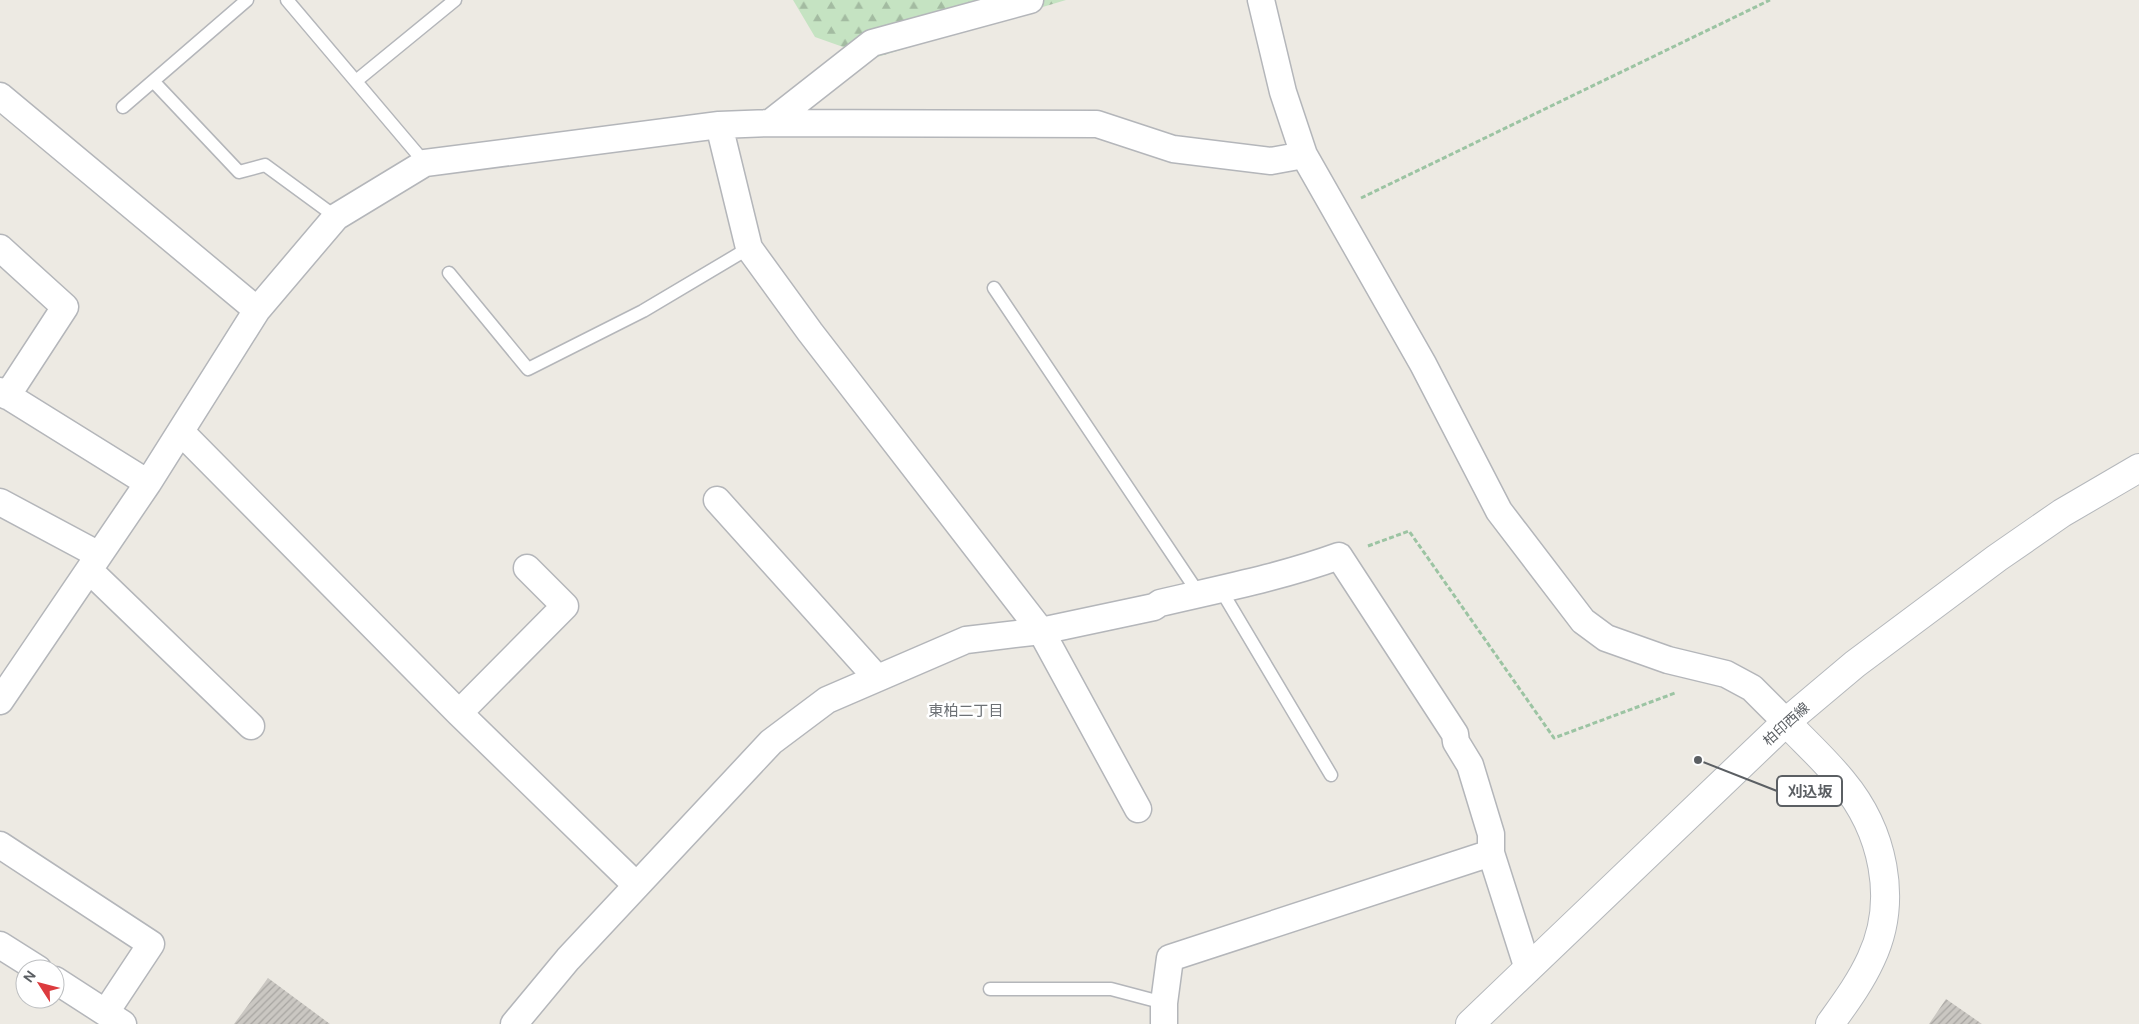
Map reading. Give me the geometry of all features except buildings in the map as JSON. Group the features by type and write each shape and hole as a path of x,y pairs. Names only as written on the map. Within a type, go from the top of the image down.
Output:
{"main road":[{"name":"柏印西線","path":"1470,1024 1786,722 1855,664 1950,592 2062,513 2139,468"},
{"path":"1786,722 1842,781 1868,821 1882,866 1886,891 1882,927 1871,958 1853,993 1830,1024"}],"street":[{"path":"770,123 872,43 1030,0"},
{"path":"1261,0 1284,92 1304,155 1423,364 1499,511 1583,622 1606,638 1668,660 1726,674 1752,688 1786,722"},
{"path":"0,96 257,310"},
{"path":"0,701 148,484 257,310 336,217 425,163 719,125 770,123 1097,124 1173,149 1271,160 1304,155"},
{"path":"719,125 749,248 810,332 1041,631 1138,809"},
{"path":"0,248 65,307 3,393 148,484"},
{"path":"181,432 459,712 636,886"},
{"path":"717,500 877,678"},
{"path":"0,502 94,563 251,726"},
{"path":"514,1024 539,992 772,742 827,700 966,640 1041,631 1154,607 1160,603 1309,567 1339,556 1454,734 1456,742 1470,764 1491,834 1490,853 1528,969"},
{"path":"459,712 565,606 527,568"},
{"path":"0,845 151,944 115,1018 65,986"},
{"path":"1164,1014 1170,958 1490,853"},
{"path":"0,945 22,959"}],"lane":[{"path":"123,107 247,0"},
{"path":"286,0 425,163"},
{"path":"356,81 455,0"},
{"path":"153,81 239,172 265,165 336,217"},
{"path":"449,273 528,368 643,311 749,248"},
{"path":"994,288 1210,592 1331,775"},
{"path":"990,989 1111,989 1164,1014"}],"path":[{"path":"1336,210 1770,0"},
{"path":"1339,556 1409,530 1554,738 1680,691"}],"green space":[{"path":"793,0 1066,0 874,58 815,37"}],"place":[{"name":"刈込坂","path":"1698,760"}],"district":[{"name":"東柏二丁目","path":"966,711"}]}
